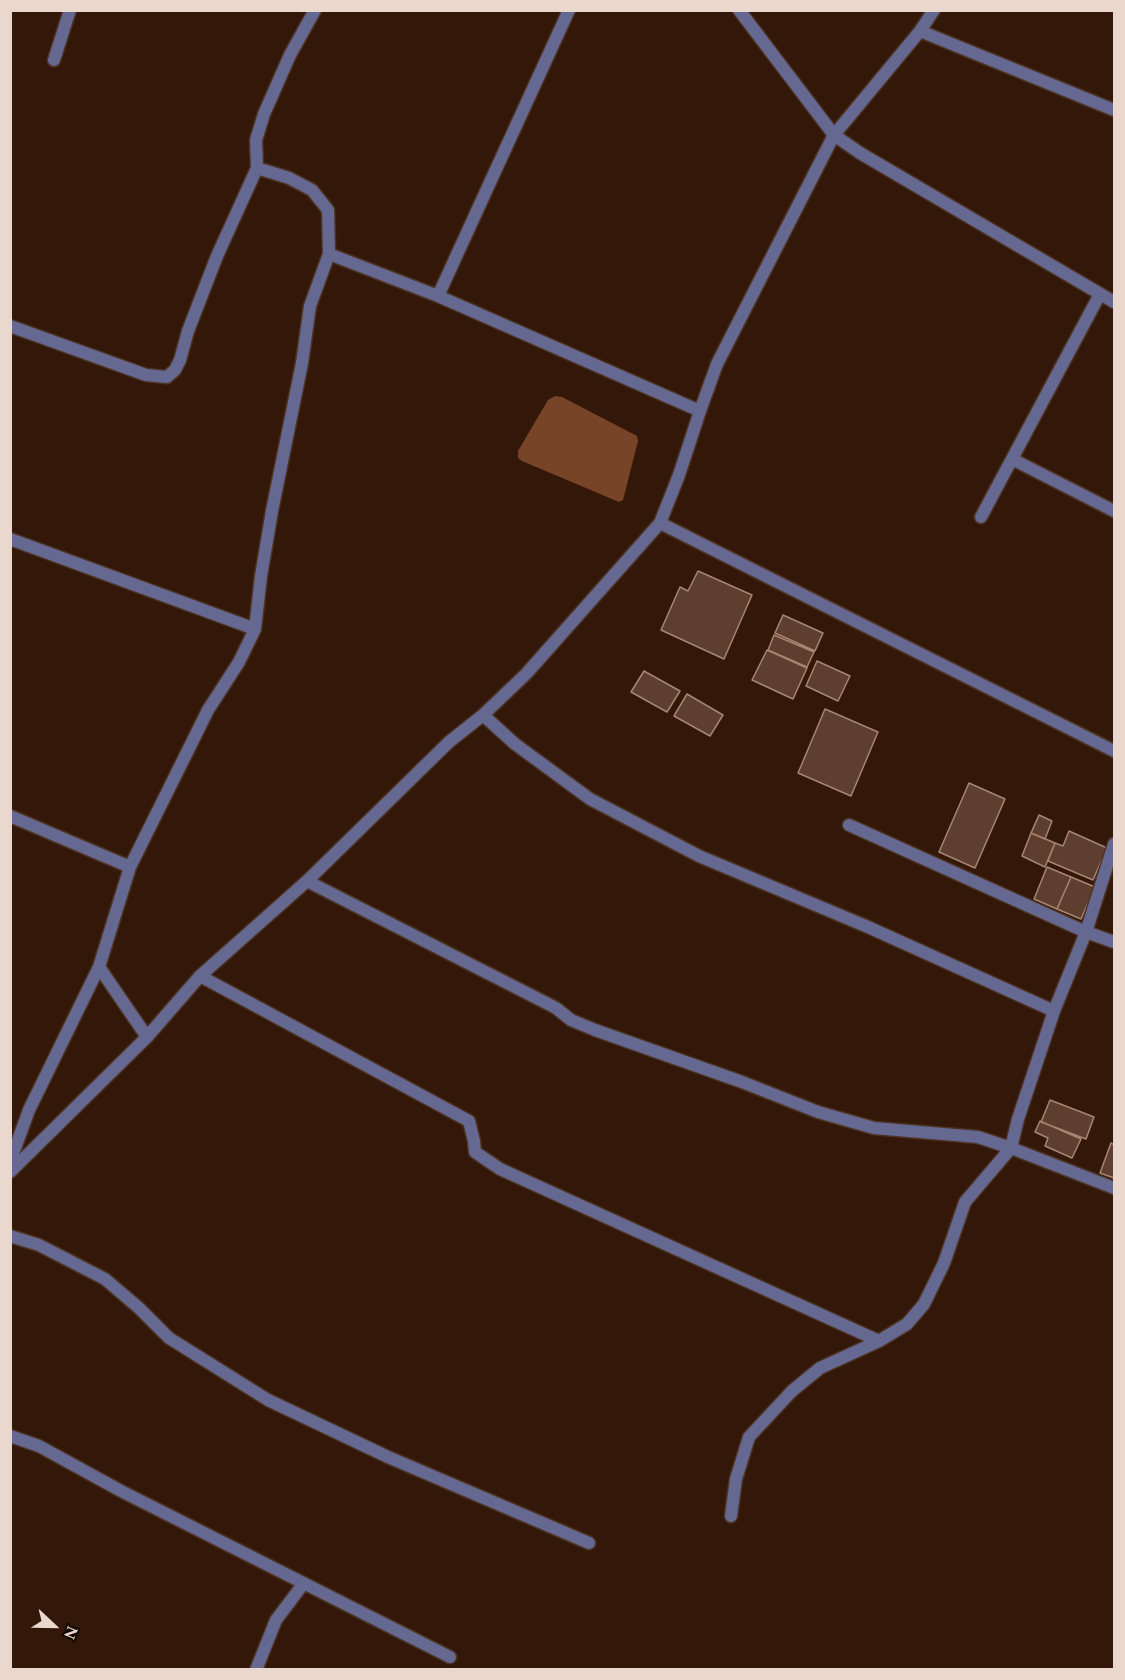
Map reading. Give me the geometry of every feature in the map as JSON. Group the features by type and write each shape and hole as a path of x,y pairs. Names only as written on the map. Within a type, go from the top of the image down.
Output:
{"street":[{"path":"54,60 70,10"},
{"path":"10,326 146,375 167,377 175,370 216,256 257,168 256,140 264,114 290,55 315,10"},
{"path":"438,296 569,10"},
{"path":"739,10 834,135 860,153 1114,302"},
{"path":"10,1172 147,1038 200,976 307,881 449,741 483,714 526,674 660,523 680,475 717,364 834,135 920,31 934,10"},
{"path":"920,31 1114,110"},
{"path":"10,1162 29,1110 99,967 130,867 208,710 239,662 255,629 272,511 302,363 310,306 329,254 328,210 312,190 289,178 257,168"},
{"path":"329,254 438,296 700,411"},
{"path":"981,517 1100,294"},
{"path":"1012,459 1114,510"},
{"path":"660,523 1114,751"},
{"path":"10,538 255,629"},
{"path":"483,714 515,744 590,799 699,856 868,927 1054,1011"},
{"path":"10,816 130,867"},
{"path":"849,825 1086,932 1114,942"},
{"path":"731,1516 736,1479 749,1437 792,1391 820,1368 879,1341 907,1324 924,1304 944,1263 965,1202 1011,1148 1018,1119 1054,1011 1086,932 1114,844"},
{"path":"307,881 595,1030 742,1082 818,1112 874,1128 978,1137 1114,1188"},
{"path":"99,967 147,1038"},
{"path":"200,976 469,1121 475,1152 500,1169 879,1341"},
{"path":"10,1236 39,1245 105,1279 169,1338 268,1400 388,1457 589,1543"},
{"path":"10,1436 39,1446 121,1491 450,1657"},
{"path":"256,1670 276,1620 303,1582"}],"shaded area":[{"path":"555,396 562,397 637,436 638,441 623,500 619,502 518,458 518,451 548,400"}],"building":[{"path":"698,571 752,595 724,659 661,630 680,587 688,591"},
{"path":"783,615 823,633 815,651 775,633"},
{"path":"774,635 814,652 807,667 768,650"},
{"path":"767,650 807,668 793,699 752,680"},
{"path":"817,661 850,676 838,701 806,686"},
{"path":"644,671 680,691 667,712 631,692"},
{"path":"687,694 723,715 710,736 674,716"},
{"path":"825,709 878,732 851,796 798,773"},
{"path":"969,783 1005,799 975,868 939,852"},
{"path":"1039,815 1052,821 1045,839 1031,833"},
{"path":"1069,831 1107,848 1093,880 1048,861 1055,843 1063,846"},
{"path":"1031,833 1055,843 1045,867 1022,856"},
{"path":"1047,867 1071,877 1057,909 1034,899"},
{"path":"1071,877 1095,887 1081,919 1057,909"},
{"path":"1050,1100 1094,1117 1086,1139 1041,1122"},
{"path":"1040,1121 1081,1139 1072,1158 1045,1146 1048,1138 1035,1132"},
{"path":"1111,1143 1114,1145 1114,1178 1100,1173"}]}
